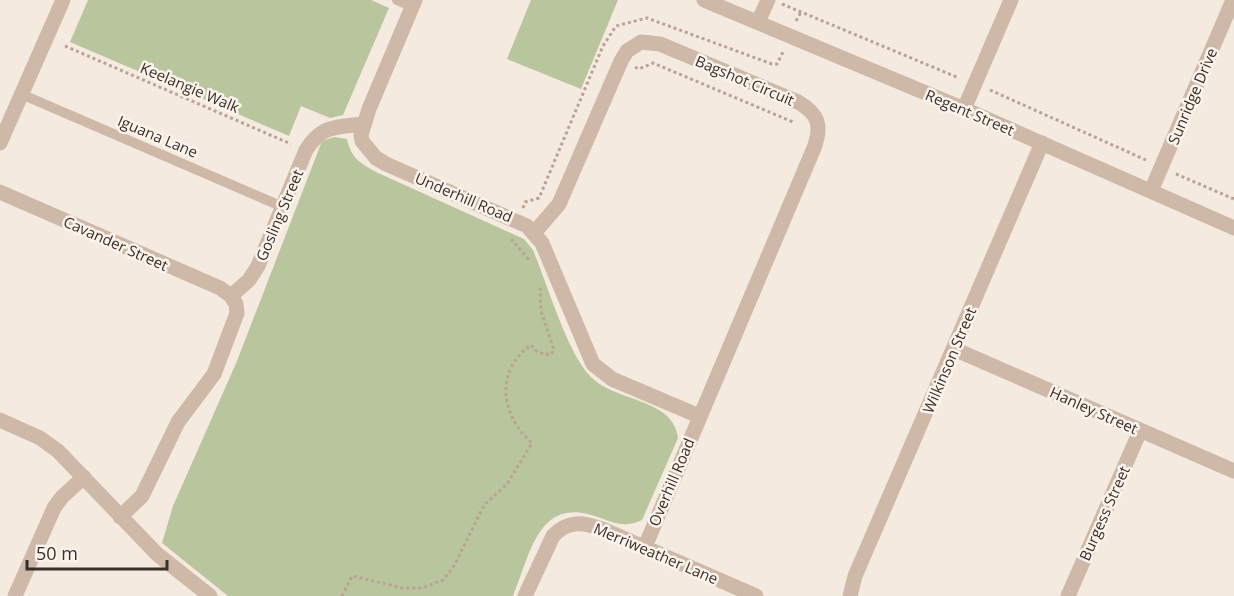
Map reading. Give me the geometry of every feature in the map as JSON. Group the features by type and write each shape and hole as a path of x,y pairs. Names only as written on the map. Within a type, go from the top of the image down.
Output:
{"street":[{"path":"0,143 63,0"},
{"name":"Regent Street","path":"704,0 964,109 1234,228"},
{"path":"964,109 1011,0"},
{"name":"Sunridge Drive","path":"1151,191 1233,0"},
{"path":"758,22 774,2"},
{"path":"363,124 414,3"},
{"name":"Bagshot Circuit","path":"534,233 559,204 621,61 634,45 641,42 654,42 798,102 814,114 820,126 814,148 699,416"},
{"name":"Gosling Street","path":"231,296 249,280 258,266 306,150 316,135 329,128 363,124"},
{"name":"Underhill Road","path":"363,124 362,141 376,158 518,221 534,233 542,243 593,364 612,379 699,416"},
{"name":"Wilkinson Street","path":"850,596 855,576 1042,143"},
{"name":"Cavander Street","path":"0,192 220,288 231,296"},
{"path":"120,517 142,496 178,422 214,374 236,322 236,303 231,296"},
{"name":"Hanley Street","path":"954,349 1234,471"},
{"name":"Overhill Road","path":"644,549 699,416"},
{"path":"0,420 39,438 58,451 157,554 210,596"},
{"name":"Burgess Street","path":"1068,596 1140,431"},
{"path":"15,596 54,508 62,497 84,477"},
{"name":"Merriweather Lane","path":"525,596 553,536 568,524 586,523 756,596"},
{"name":"Wilkinson Street","path":"839,596 855,576"}],"lane":[{"path":"397,0 414,3"},
{"name":"Iguana Lane","path":"21,94 283,207"}],"path":[{"path":"774,2 956,77"},
{"path":"533,265 522,249 510,239 525,202 539,198 600,53 616,26 647,18 777,64 801,12"},
{"name":"Keelangie Walk","path":"65,46 306,150"},
{"path":"600,53 639,69 653,63 793,122"},
{"path":"994,91 1234,199"},
{"path":"342,596 352,576 403,588 422,588 443,580 454,566 484,505 512,478 532,443 521,433 507,408 506,381 509,370 515,359 531,345 544,355 550,355 554,350 542,311 540,283"}],"green space":[{"path":"88,0 371,0 389,8 343,115 330,118 301,106 289,136 70,42"},
{"path":"531,0 618,0 581,89 507,59"},
{"path":"334,137 347,139 357,159 376,172 524,239 533,250 558,317 582,366 601,385 655,408 666,415 674,425 678,438 642,520 620,524 578,512 562,514 549,521 532,546 513,596 228,596 162,543 173,506 237,361 322,141"}]}
